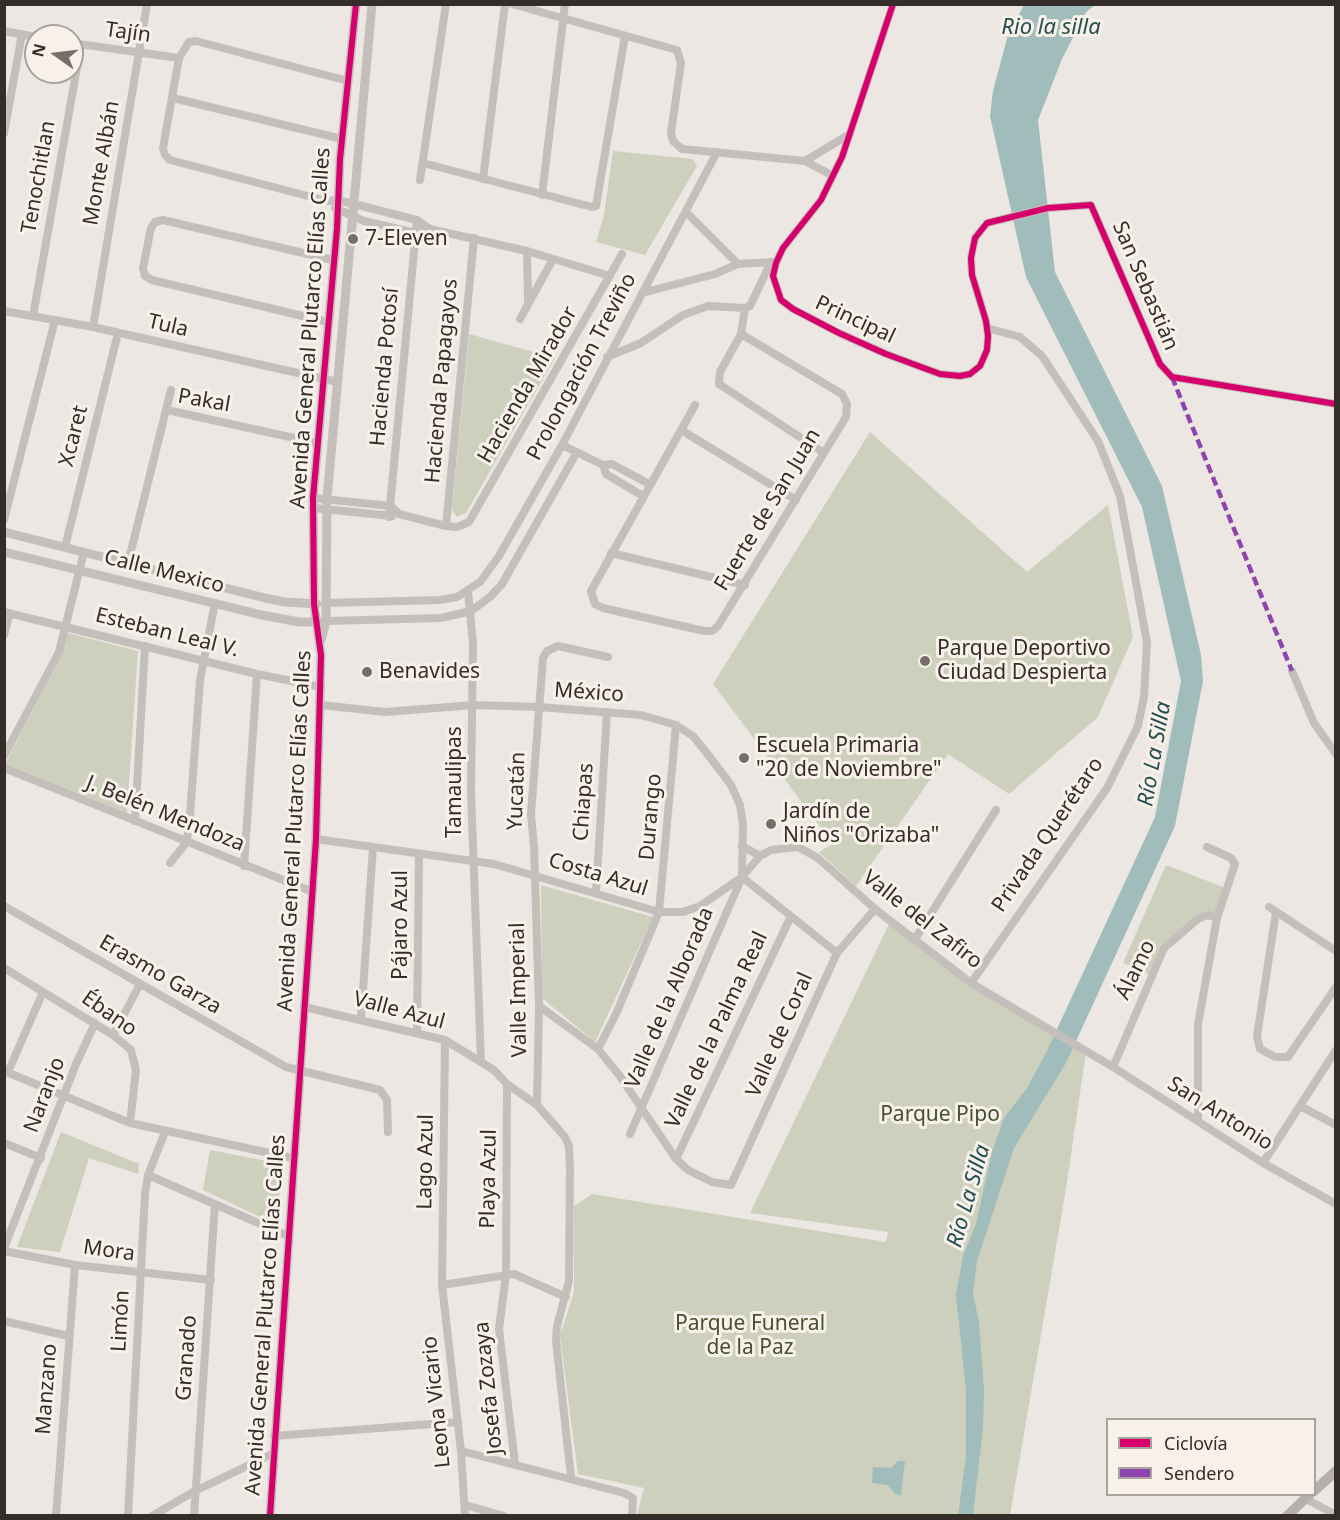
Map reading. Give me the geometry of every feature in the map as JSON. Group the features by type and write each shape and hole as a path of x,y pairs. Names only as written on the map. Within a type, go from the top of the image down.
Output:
{"main road":[{"path":"1316,1489 1335,1471"},
{"path":"1287,1515 1309,1496"}],"street":[{"name":"Monte Albán","path":"93,327 147,4"},
{"name":"Avenida General Plutarco Elías Calles","path":"321,642 315,622 313,508 340,159 356,4"},
{"name":"Avenida General Plutarco Elías Calles","path":"270,1515 292,1158 316,839 321,642 326,621 327,498 372,4"},
{"path":"420,180 446,4"},
{"path":"483,179 505,4"},
{"path":"512,4 677,50 681,63 672,133 673,141 682,149 805,161 832,176"},
{"path":"542,195 565,4"},
{"path":"607,357 641,343 683,315 708,306 745,308 753,302 773,262 821,200 849,134 893,4"},
{"path":"4,31 22,34 4,133"},
{"path":"423,163 542,195 596,206 625,36"},
{"path":"348,81 196,41 189,42 179,58 163,148 165,155 170,160 327,201 338,200 417,220 430,229 527,251 610,276"},
{"name":"Tajín","path":"84,45 179,58"},
{"name":"Tenochitlan","path":"33,316 70,84"},
{"path":"173,98 342,139"},
{"path":"805,161 849,134"},
{"name":"Prolongación Treviño","path":"468,592 480,582 499,556 562,445 717,153"},
{"path":"340,159 356,161"},
{"path":"327,201 337,211 351,216 416,233 430,229"},
{"name":"Principal","path":"773,262 776,290 782,300 793,309 848,337 940,374 960,376 970,374 980,366 987,351 987,328 972,275 971,258 975,238 987,224 1048,207 1087,205"},
{"name":"San Sebastián","path":"1087,205 1160,364 1172,377 1335,404"},
{"path":"686,212 738,264"},
{"path":"328,322 152,280 145,276 143,268 151,228 155,222 163,220 333,260"},
{"name":"Hacienda Potosí","path":"389,517 417,220"},
{"name":"Hacienda Papagayos","path":"446,526 474,238"},
{"path":"527,251 528,303"},
{"name":"Hacienda Mirador","path":"446,526 457,527 473,517 622,254"},
{"path":"520,319 553,259"},
{"path":"642,293 716,274 738,264 773,262"},
{"path":"745,308 741,334 720,372 718,384 824,453"},
{"name":"Tula","path":"4,311 93,327 338,382"},
{"path":"4,520 55,320"},
{"name":"Privada Querétaro","path":"971,982 1107,788 1138,726 1144,697 1147,642 1120,496 1098,441 1042,356 1020,338 987,328"},
{"name":"Xcaret","path":"65,548 118,333"},
{"name":"Fuerte de San Juan","path":"611,552 593,585 591,598 595,604 626,614 712,631 718,626 745,585 846,417 847,404 842,394 741,334"},
{"path":"166,410 171,390"},
{"path":"695,405 611,552 745,585"},
{"name":"Pakal","path":"128,563 166,410 317,443"},
{"path":"681,430 796,500"},
{"path":"562,445 603,465 612,464 650,484"},
{"name":"Prolongación Treviño","path":"326,621 441,618 471,611 490,597 502,584 577,453"},
{"path":"603,465 606,474 643,496"},
{"path":"314,498 391,506 399,514 446,526"},
{"path":"313,508 389,517 399,514"},
{"name":"Calle Mexico","path":"4,532 266,598 314,604 326,603"},
{"name":"Calle Mexico","path":"4,552 283,620 326,621"},
{"path":"4,756 49,674 67,626 84,552"},
{"path":"326,603 440,600 468,592 471,611 474,705"},
{"path":"170,863 186,843 191,816 202,660 215,603"},
{"path":"4,635 7,613"},
{"name":"Esteban Leal V.","path":"7,613 257,674 321,687"},
{"path":"135,821 145,646"},
{"name":"Yucatán","path":"535,875 531,814 543,658 553,647 558,646 608,657"},
{"path":"1292,671 1314,723 1335,754"},
{"path":"244,866 257,674"},
{"name":"México","path":"321,705 386,712 474,705 538,707 641,715 676,725 693,736 731,785 740,805 743,824 742,877"},
{"name":"Tamaulipas","path":"474,705 471,792 481,1062"},
{"name":"Chiapas","path":"596,893 607,712"},
{"name":"Durango","path":"598,1049 616,1014 659,912 670,811 676,725"},
{"name":"J. Belén Mendoza","path":"4,768 186,843 313,892"},
{"path":"915,939 996,810"},
{"name":"Costa Azul","path":"316,839 419,855 473,860 535,875 659,912 683,912 700,906 742,877"},
{"path":"742,846 760,856 742,877 837,953"},
{"name":"Valle del Zafiro","path":"760,856 786,846 808,850 876,909 971,982 1086,1052"},
{"path":"1198,1121 1198,1024 1217,918 1235,864 1231,858 1207,847"},
{"path":"361,1018 373,848"},
{"name":"Pájaro Azul","path":"417,1032 419,855"},
{"name":"Valle Imperial","path":"535,875 539,1006 537,1105"},
{"name":"Valle de la Alborada","path":"630,1134 742,877"},
{"name":"Erasmo Garza","path":"4,906 275,1062 299,1072 380,1090 387,1100 388,1132"},
{"path":"1269,907 1335,951"},
{"name":"Valle de Coral","path":"676,1159 688,1170 703,1178 731,1185 837,953 876,909"},
{"path":"1276,912 1257,1036 1260,1049 1275,1057 1288,1057 1335,987"},
{"name":"Álamo","path":"1113,1067 1164,948 1198,919 1208,915 1217,918"},
{"name":"Valle de la Palma Real","path":"676,1159 791,916"},
{"name":"Ébano","path":"4,968 95,1023 131,1050 135,1059 130,1123"},
{"path":"113,1035 140,984"},
{"path":"43,992 6,1071 63,1097 130,1123 292,1158"},
{"path":"539,1006 598,1049 676,1159"},
{"name":"Valle Azul","path":"304,1007 361,1018 445,1040 481,1062 537,1105 562,1132 569,1146 571,1207 566,1297 559,1319 556,1341 571,1478"},
{"name":"Naranjo","path":"4,1249 63,1097 95,1023"},
{"name":"Lago Azul","path":"442,1285 445,1040"},
{"path":"1263,1163 1335,1050"},
{"name":"San Antonio","path":"1086,1052 1263,1163 1335,1204"},
{"name":"Playa Azul","path":"506,1274 507,1084"},
{"path":"1300,1106 1335,1125"},
{"name":"Limón","path":"128,1515 148,1175 165,1132"},
{"path":"4,1143 41,1158"},
{"path":"148,1175 288,1236"},
{"name":"Granado","path":"194,1515 215,1204"},
{"name":"Mora","path":"4,1249 75,1265 210,1280"},
{"name":"Manzano","path":"56,1515 75,1265"},
{"path":"442,1285 506,1274 519,1275 566,1297"},
{"name":"Josefa Zozaya","path":"506,1274 499,1329 515,1464"},
{"name":"Leona Vicario","path":"442,1285 458,1422 465,1515"},
{"path":"4,1321 68,1336"},
{"path":"274,1436 458,1422"},
{"path":"461,1452 624,1493 633,1498 632,1515"},
{"path":"152,1515 195,1491 272,1454"},
{"path":"1311,1496 1335,1515"},
{"path":"465,1505 504,1515"}],"green space":[{"path":"613,151 693,159 697,166 645,255 596,242 604,215"},
{"path":"469,334 555,358 466,513 457,517 452,510"},
{"name":"Parque Deportivo Ciudad Despierta","path":"870,432 1027,572 1108,505 1133,637 1098,717 1009,794 948,754 856,886 819,852 833,844 713,684"},
{"path":"68,633 138,651 127,813 5,764 57,664"},
{"path":"1166,865 1228,889 1217,918 1208,915 1172,938 1151,975 1123,963"},
{"path":"541,885 653,917 595,1042 542,998"},
{"path":"891,920 982,989 1086,1052 1066,1189 1010,1515 637,1515 644,1488 578,1474 560,1336 574,1292 574,1206 592,1194 886,1242 888,1232 750,1213"},
{"path":"61,1132 139,1164 138,1174 89,1158 60,1252 17,1247"},
{"path":"210,1150 282,1164 277,1225 203,1190"}],"water":[{"name":"Rio la silla","path":"1024,5 1095,5 1086,12 1062,59 1038,120 1055,272 1162,486 1201,655 1203,681 1175,826 1066,1063 1014,1148 977,1261 973,1293 979,1323 984,1390 983,1428 973,1515 958,1516 966,1456 966,1391 956,1295 963,1256 976,1224 992,1152 1004,1118 1027,1088 1046,1053 1155,817 1181,681 1142,507 1026,277 990,116 993,91 1008,35"},
{"path":"898,1461 905,1461 901,1495 895,1494 888,1485 872,1483 873,1467 891,1468"}],"marked path":[{"path":"1172,377 1292,671"}],"cycle path":[{"path":"270,1516 316,839 321,655 314,604 313,498 337,229 340,159 356,4"},
{"path":"893,4 842,157 821,200 783,248 776,263 773,276 781,300 793,309 839,333 886,354 940,374 960,376 970,374 980,366 987,350 988,336 986,321 972,275 971,258 975,238 987,223 1048,208 1091,205 1160,364 1172,377 1336,404"}],"place":[{"name":"7-Eleven","path":"353,239"},
{"name":"Parque Deportivo Ciudad Despierta","path":"925,661"},
{"name":"Benavides","path":"367,672"},
{"name":"Escuela Primaria \"20 de Noviembre\"","path":"744,758"},
{"name":"Jardín de Niños \"Orizaba\"","path":"771,824"}],"water label":[{"name":"Río La Silla","path":"1155,754"},
{"name":"Río La Silla","path":"969,1196"}],"park label":[{"name":"Parque Pipo","path":"940,1115"},
{"name":"Parque Funeral de la Paz","path":"750,1336"}]}
